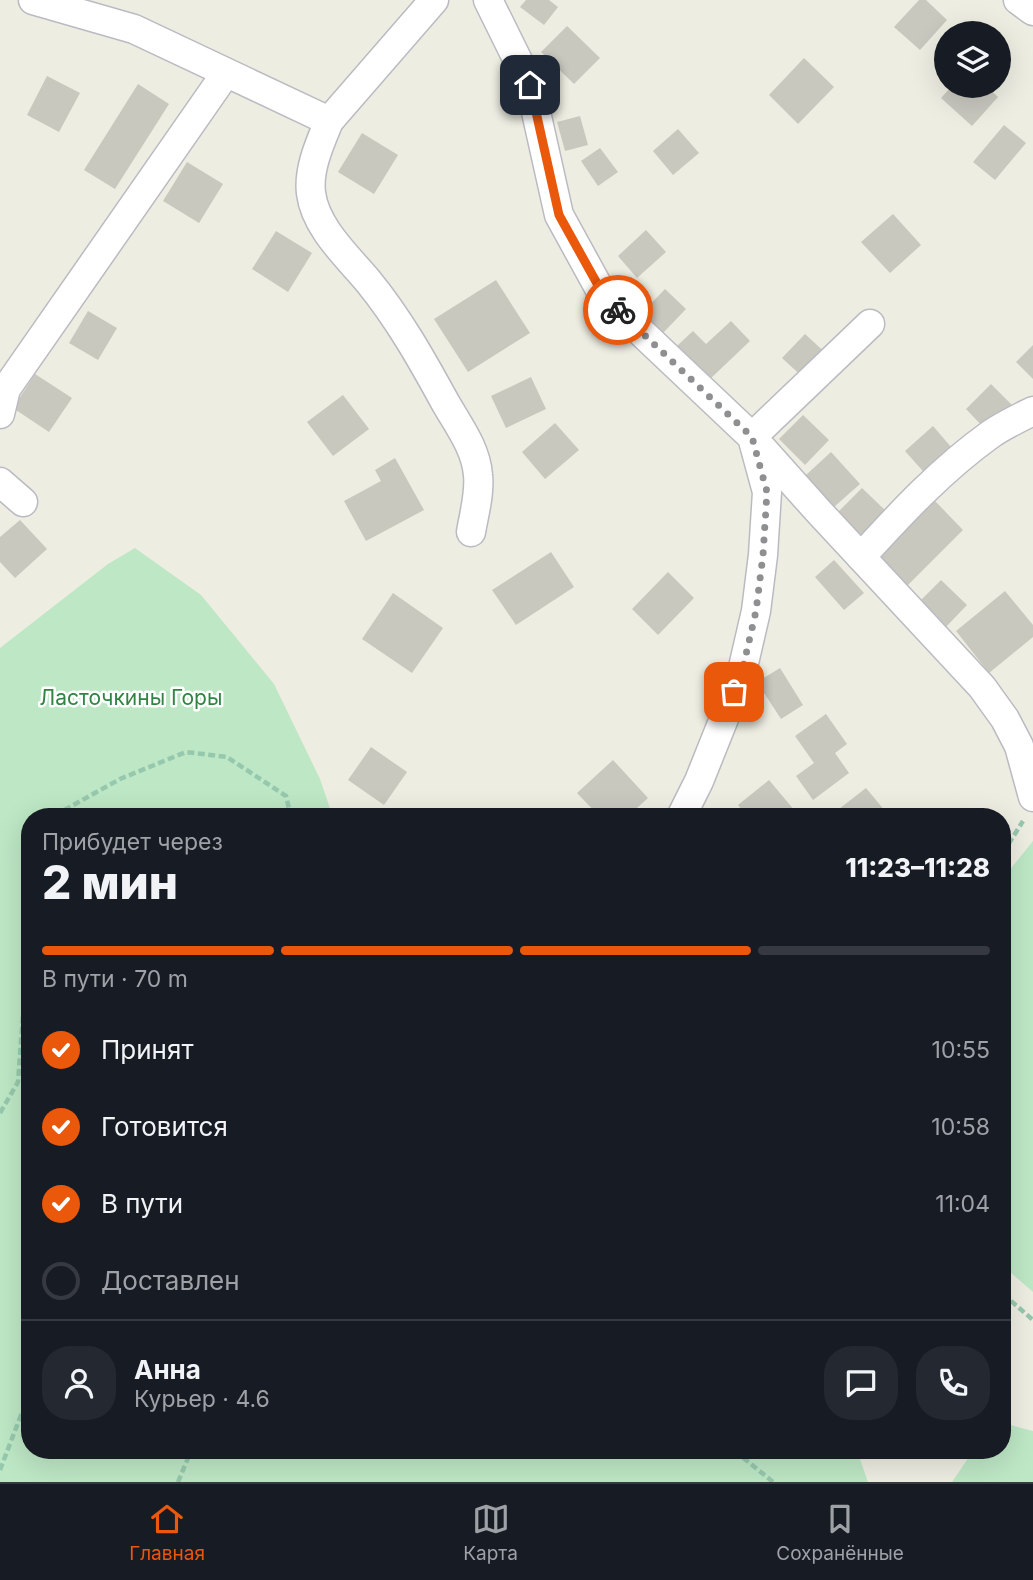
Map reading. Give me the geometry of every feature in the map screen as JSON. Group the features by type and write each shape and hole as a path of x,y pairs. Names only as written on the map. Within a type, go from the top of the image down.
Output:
{"street":[{"path":"33,0 134,29 329,121"},
{"path":"434,0 329,121 311,177 311,192 315,209 331,236 407,334 471,447 478,475 477,501 471,533"},
{"path":"488,0 530,85 559,215 604,296 752,437 982,687 1005,719 1019,746 1030,807"},
{"path":"1018,0 1033,12"},
{"path":"0,414 6,389 226,74"},
{"path":"752,437 870,324"},
{"path":"861,557 902,511 962,455 993,432 1033,411"},
{"path":"686,808 741,676 756,611 767,492 752,437"},
{"path":"0,482 23,502"}],"path":[{"path":"68,808 120,779 186,752 227,757 286,796 289,808"},
{"path":"1011,839 1030,807"},
{"path":"0,1113 18,1082 21,1042"},
{"path":"1011,1301 1033,1320"},
{"path":"0,1470 21,1415"},
{"path":"178,1482 188,1459"},
{"path":"745,1459 773,1482"}],"green space":[{"name":"Ласточкины Горы","path":"135,548 201,595 274,684 320,779 330,808 21,808 21,1459 860,1459 868,1482 0,1482 0,648 108,564"},
{"path":"1033,841 1033,1292 1011,1273 1011,868"},
{"path":"1011,1425 1033,1431 1033,1482 952,1482 968,1459 1011,1459"}],"building":[{"path":"526,0 549,0 558,7 544,25 520,7"},
{"path":"919,0 926,0 947,20 934,21 934,34 920,50 894,27"},
{"path":"567,26 600,58 574,84 541,52"},
{"path":"804,58 834,87 798,124 769,95"},
{"path":"47,76 80,93 59,132 27,115"},
{"path":"138,84 169,104 115,189 84,170"},
{"path":"941,98 997,98 972,126"},
{"path":"580,116 588,145 565,151 557,122"},
{"path":"1004,125 1026,143 995,180 973,162"},
{"path":"678,129 699,153 673,175 653,151"},
{"path":"362,133 398,155 374,194 338,172"},
{"path":"600,148 618,172 598,186 581,161"},
{"path":"187,162 223,184 199,223 163,201"},
{"path":"893,214 921,245 890,273 861,242"},
{"path":"646,230 666,252 637,278 618,256"},
{"path":"276,231 312,253 288,292 252,269"},
{"path":"496,280 530,333 468,372 434,319"},
{"path":"665,289 686,309 663,333 642,313"},
{"path":"88,311 117,328 98,360 69,343"},
{"path":"731,321 750,341 709,380 677,346 693,331 706,344"},
{"path":"805,334 830,357 807,381 782,358"},
{"path":"1033,345 1033,379 1016,362"},
{"path":"35,374 72,398 49,432 13,408"},
{"path":"531,377 546,409 506,428 491,396"},
{"path":"991,384 1013,406 987,431 966,409"},
{"path":"343,395 369,429 333,456 307,422"},
{"path":"803,415 829,440 805,465 779,439"},
{"path":"555,423 579,450 545,479 522,452"},
{"path":"933,426 957,454 929,478 905,451"},
{"path":"831,452 860,484 834,507 806,475"},
{"path":"395,458 424,510 366,541 344,501 381,481 375,470"},
{"path":"862,488 888,513 864,538 838,512"},
{"path":"935,501 963,530 905,588 876,559"},
{"path":"20,520 47,549 15,578 0,562 0,537"},
{"path":"551,552 574,587 516,625 492,590"},
{"path":"834,560 864,593 844,610 815,577"},
{"path":"668,572 694,598 658,635 632,609"},
{"path":"941,580 967,605 943,630 917,604"},
{"path":"1005,591 1033,625 1033,637 989,673 956,631"},
{"path":"393,593 443,628 412,673 362,639"},
{"path":"780,668 803,705 781,719 757,682"},
{"path":"826,714 847,744 835,753 849,773 813,800 796,776 814,763 795,736"},
{"path":"371,747 407,772 384,805 348,780"},
{"path":"613,760 648,798 637,808 591,808 577,793"},
{"path":"769,780 792,808 740,808 738,805"},
{"path":"866,788 883,808 840,808"}],"way so far":[{"path":"618,310 752,437 767,492 763,555 750,641 734,692"}],"route":[{"path":"530,85 559,215 604,296 618,310"}]}
